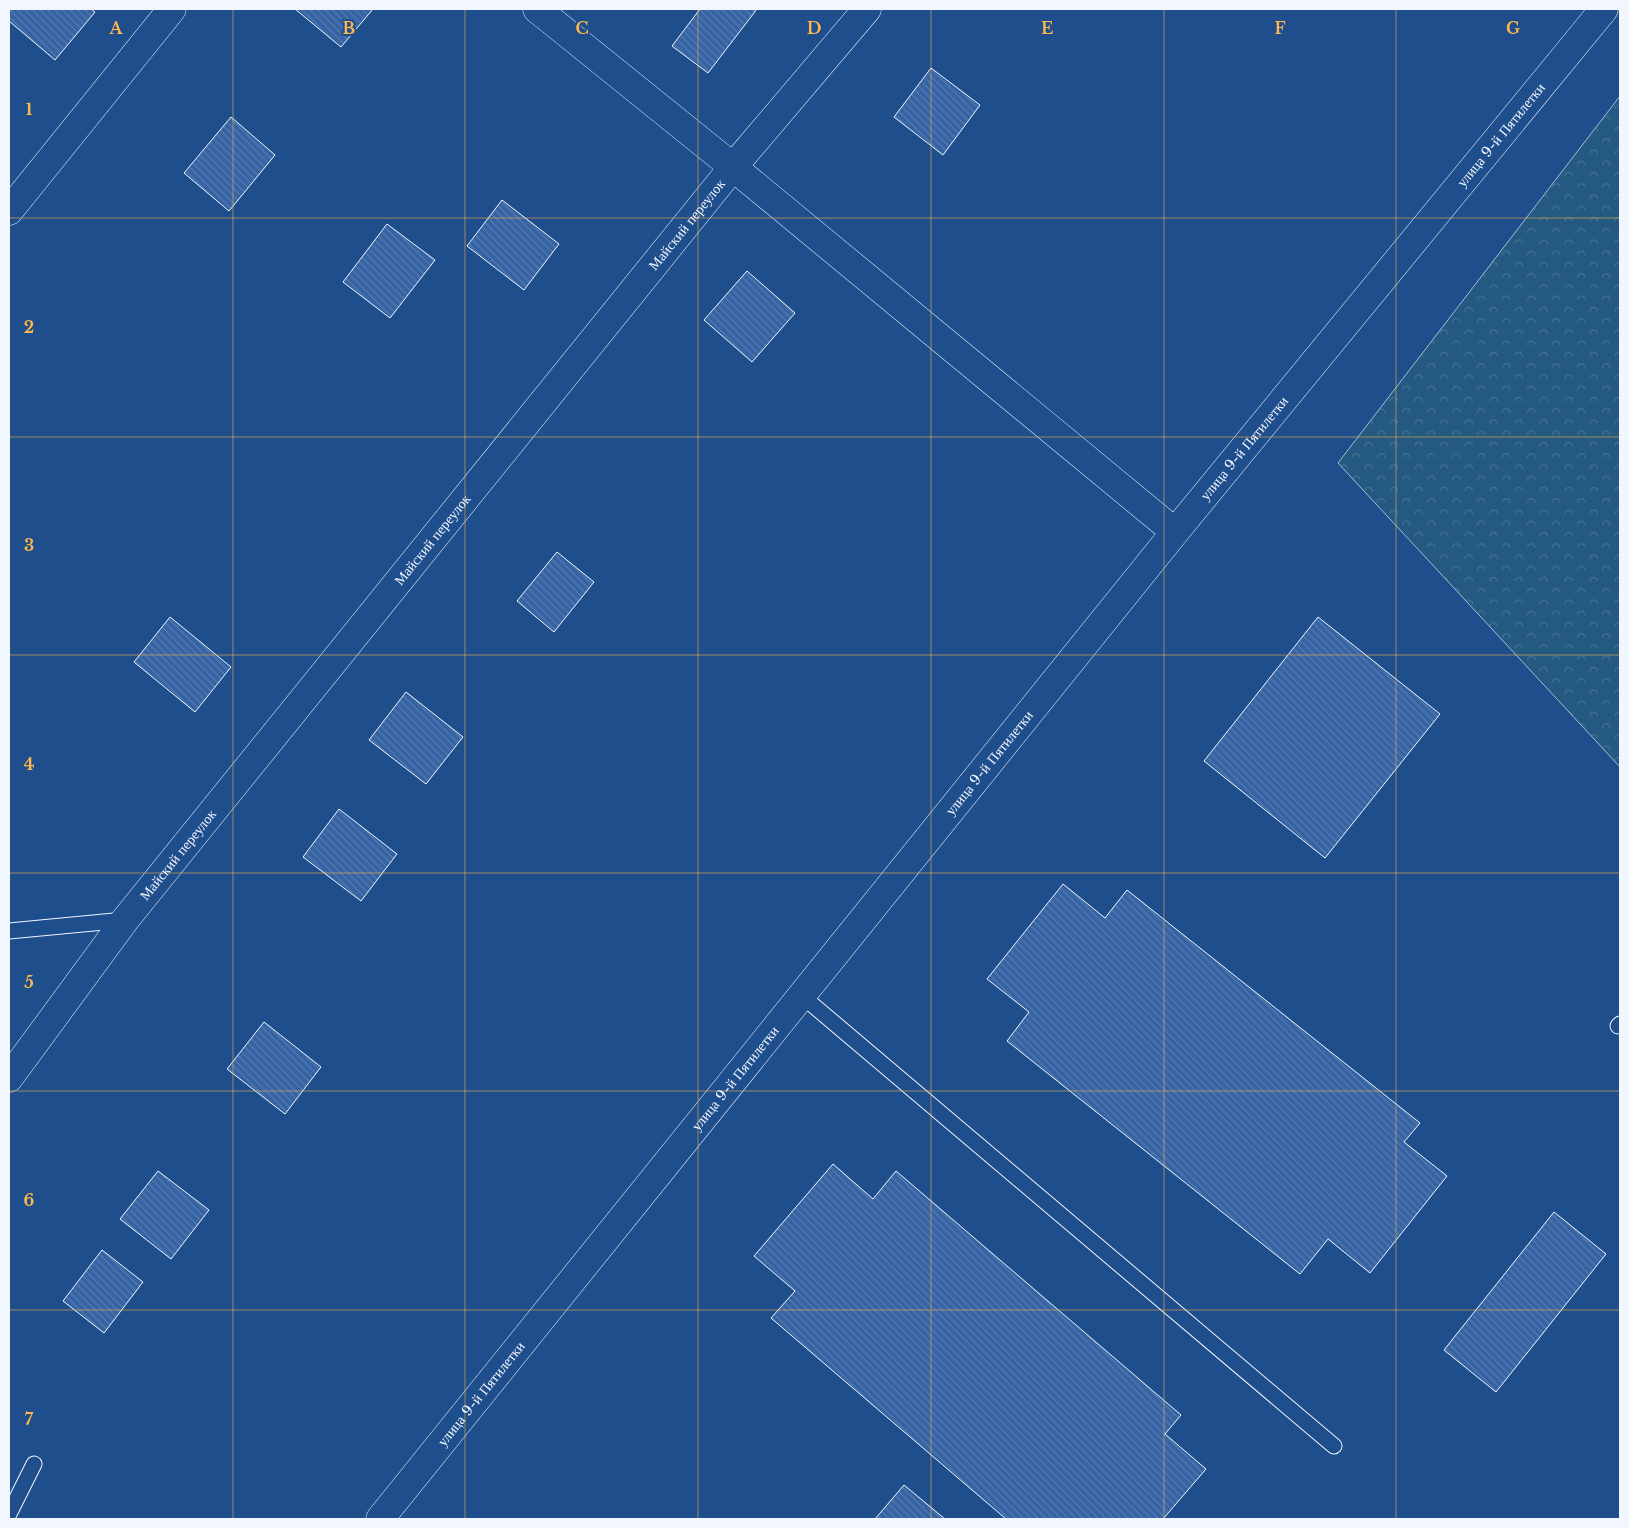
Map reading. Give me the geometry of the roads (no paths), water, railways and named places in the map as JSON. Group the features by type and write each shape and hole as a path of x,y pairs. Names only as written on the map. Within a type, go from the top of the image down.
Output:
{"street":[{"path":"9,211 172,9"},
{"path":"537,9 733,167 1175,532"},
{"name":"Майский переулок","path":"9,1078 125,920 733,167 867,9"},
{"name":"улица 9-й Пятилетки","path":"380,1519 1175,532 1604,9"}],"lane":[{"path":"9,931 125,920"},
{"path":"801,995 1334,1446"},
{"path":"9,1514 34,1464"}]}
